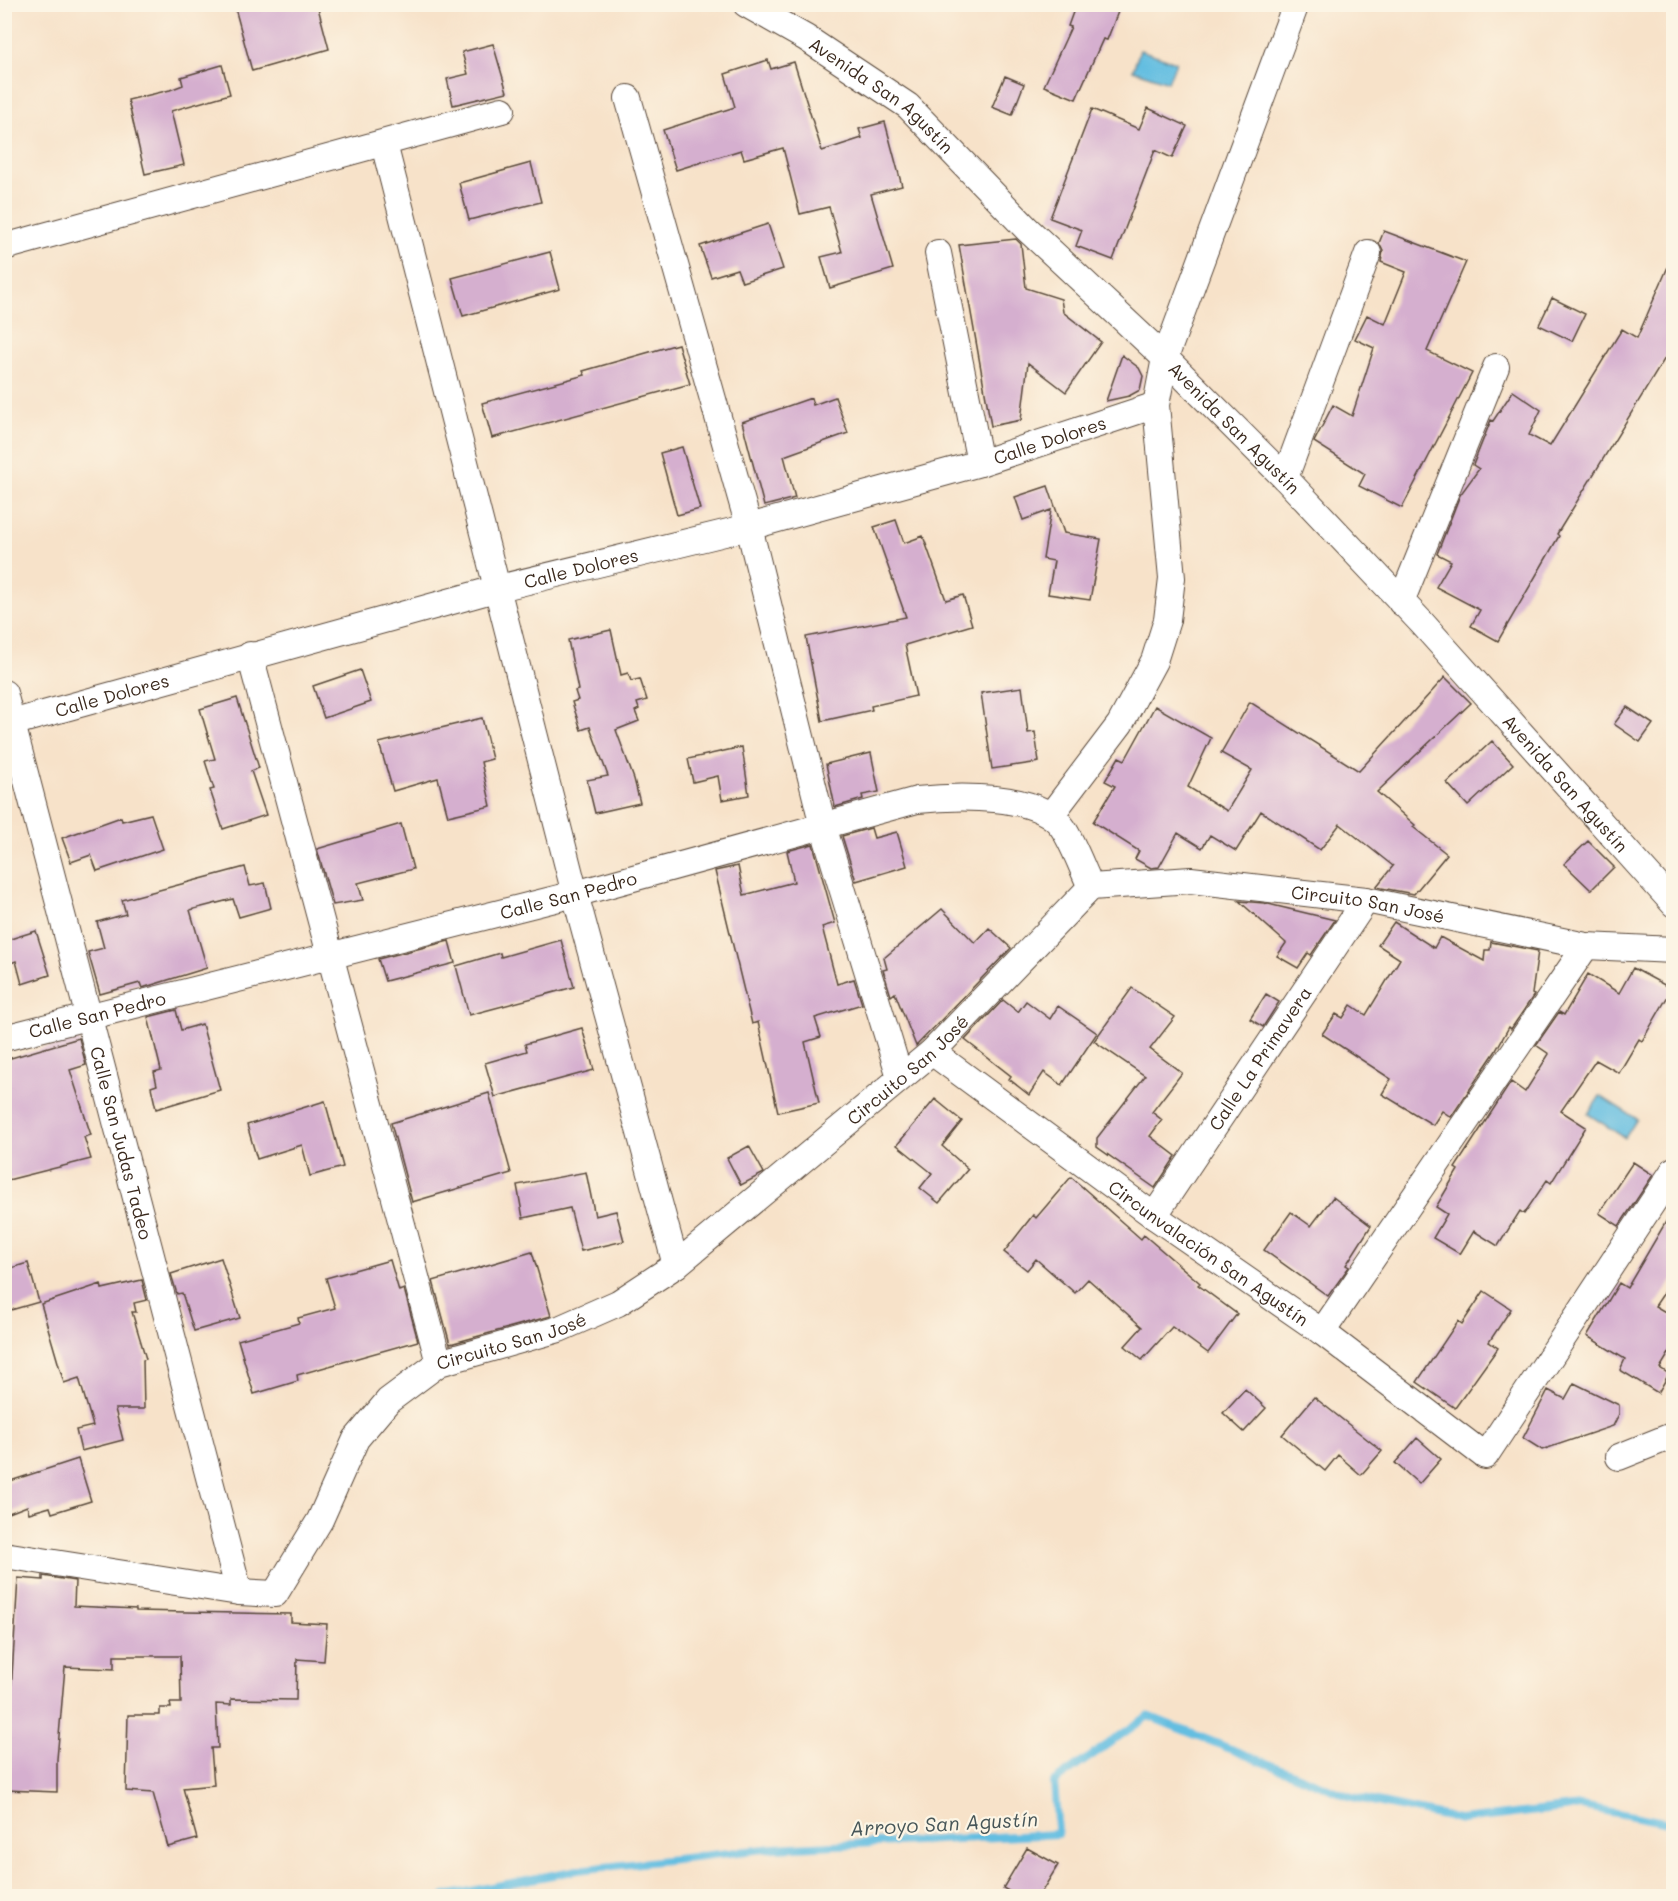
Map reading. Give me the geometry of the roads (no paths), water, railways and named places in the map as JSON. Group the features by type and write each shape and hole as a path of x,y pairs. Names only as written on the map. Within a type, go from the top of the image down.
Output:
{"street":[{"name":"Avenida San Agustín","path":"746,4 806,38 908,106 1028,229 1165,358 1285,478 1401,602 1674,904"},
{"path":"1091,887 1062,826 1051,815 1120,724 1154,661 1167,620 1172,578 1156,405 1165,358 1296,4"},
{"path":"628,98 749,527 823,826 900,1077"},
{"path":"4,247 502,110"},
{"path":"384,144 499,588 575,894 676,1265"},
{"path":"938,253 980,463"},
{"path":"1285,478 1368,253"},
{"path":"1401,602 1496,367"},
{"name":"Calle Dolores","path":"8,724 250,655 499,588 749,527 980,463 1156,405"},
{"path":"250,655 328,955 439,1363"},
{"name":"Calle San Judas Tadeo","path":"4,693 8,724 90,1016 239,1592"},
{"name":"Calle San Pedro","path":"4,1038 575,894 917,800 957,796 1023,805 1051,815"},
{"name":"Circuito San José","path":"239,1592 275,1594 320,1520 356,1440 388,1401 439,1363 559,1329 618,1303 676,1265 932,1052 1091,887 1191,880 1366,900 1586,946 1674,950"},
{"name":"Calle La Primavera","path":"1154,1216 1366,900"},
{"path":"1322,1332 1586,946"},
{"name":"Circunvalación San Agustín","path":"932,1052 1154,1216 1322,1332 1485,1456 1674,1170"},
{"path":"1619,1457 1674,1436"},
{"path":"4,1555 239,1592"}],"water":[{"path":"1140,50 1176,62 1168,82 1133,70"},
{"path":"1600,1096 1637,1119 1625,1138 1588,1114"}],"waterway":[{"name":"Arroyo San Agustín","path":"445,1896 578,1870 773,1848 1058,1834 1054,1782 1148,1716 1348,1796 1462,1820 1581,1806 1674,1824"}]}
